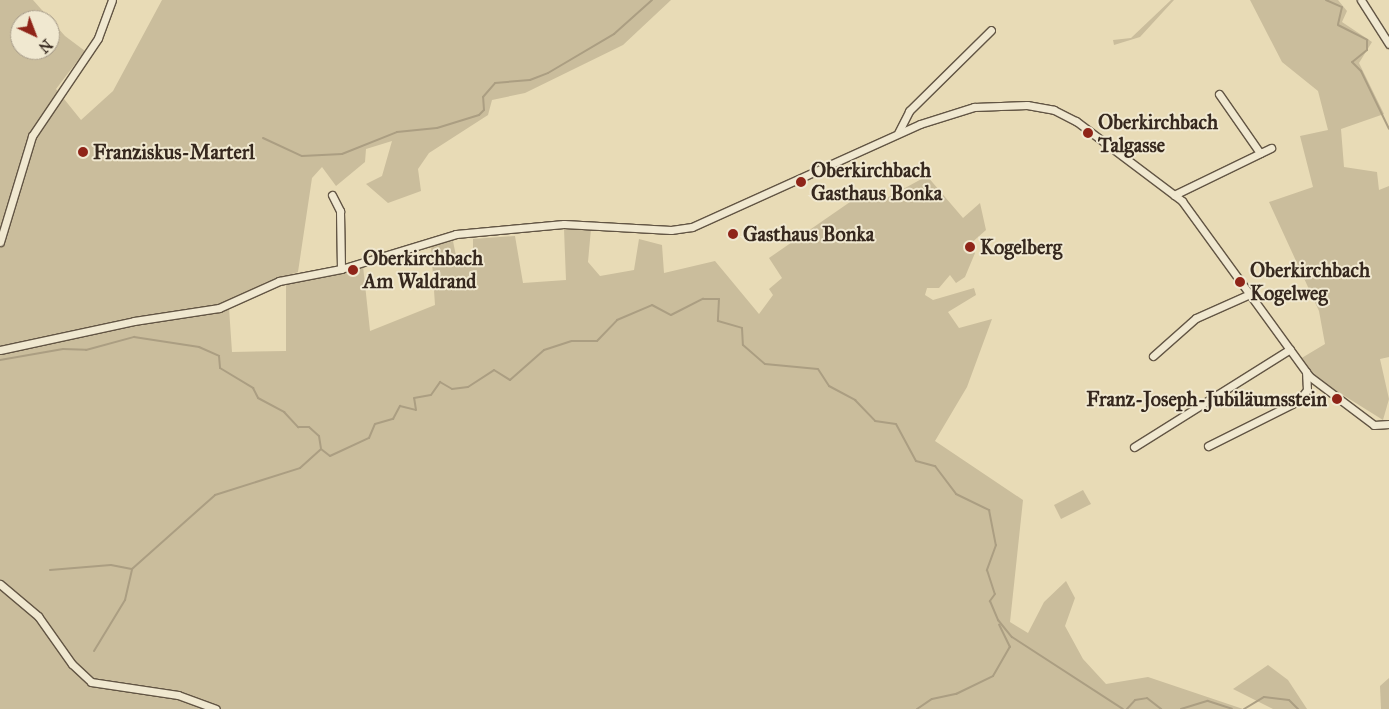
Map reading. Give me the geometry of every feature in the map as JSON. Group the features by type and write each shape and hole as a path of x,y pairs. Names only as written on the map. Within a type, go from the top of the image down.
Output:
{"street":[{"path":"0,242 32,136 98,38 112,0"},
{"path":"1362,0 1389,44"},
{"path":"898,133 909,111 991,30"},
{"path":"1219,94 1260,153"},
{"path":"0,350 134,320 219,308 279,281 340,269 456,234 596,223 664,230 692,227 898,133 974,107 1039,106 1063,113 1105,139 1153,183 1174,195 1250,294 1306,372 1374,426 1389,424"},
{"path":"1174,195 1271,148"},
{"path":"332,195 340,211 340,269"},
{"path":"1153,356 1196,318 1250,294"},
{"path":"1134,447 1290,349"},
{"path":"1208,446 1298,402 1307,390 1306,372"},
{"path":"0,584 38,616 72,664 91,682 178,695 216,709"}],"shaded area":[{"path":"0,0 33,0 42,10 10,10 10,60 60,60 60,30 85,51 56,89 81,120 113,91 162,0 671,0 623,45 525,93 492,100 488,115 429,153 418,169 421,191 388,203 366,184 382,176 392,141 366,149 365,162 336,186 322,167 312,178 298,272 264,283 229,308 232,352 286,351 286,282 363,266 370,331 435,305 431,246 453,241 457,261 473,260 473,239 515,236 523,283 566,280 564,229 591,229 588,262 600,276 634,270 639,239 662,245 664,273 715,261 759,314 773,295 769,289 782,278 769,258 850,202 883,200 927,176 963,218 980,203 986,230 969,245 975,253 965,277 956,283 950,275 939,288 927,288 925,295 933,300 974,288 976,295 948,312 959,328 992,319 967,387 935,441 1023,500 1010,622 1028,633 1044,602 1066,581 1075,598 1065,626 1083,659 1106,684 1148,677 1243,709 0,709"},
{"path":"1171,0 1174,0 1140,37 1114,45 1113,40 1131,38"},
{"path":"1250,0 1338,0 1347,11 1342,22 1372,42 1359,63 1384,114 1341,129 1344,167 1377,172 1379,190 1389,186 1389,357 1380,359 1389,399 1383,420 1319,380 1300,359 1325,344 1319,311 1269,202 1313,187 1300,136 1328,130 1318,91 1282,62"},
{"path":"1083,490 1091,504 1061,519 1054,505"},
{"path":"1268,665 1288,680 1307,709 1273,709 1233,689"},
{"path":"1389,678 1389,709 1381,709 1380,686"}],"waterway":[{"path":"263,138 302,156 342,154 397,132 437,128 479,115 484,110 483,97 495,83 530,80 548,73 614,34 652,0"},
{"path":"1326,0 1342,7 1338,25 1367,40 1367,50 1352,62 1361,71 1389,129"},
{"path":"50,570 111,565 132,569 215,495 300,468 321,449 330,456 369,438 375,424 393,419 400,406 416,410 414,398 431,395 440,382 452,389 468,387 494,370 510,380 544,350 572,341 597,341 617,320 652,305 671,315 703,299 719,299 718,321 742,328 743,345 765,364 818,369 829,386 855,400 875,421 896,424 916,461 935,466 956,494 989,510 996,545 987,570 995,594 990,601 998,620 1012,637 1123,709"},
{"path":"0,360 63,349 86,350 134,337 199,347 219,356 220,368 253,388 258,398 284,412 298,427 309,427 319,436 321,448"},
{"path":"94,651 125,600 132,569"},
{"path":"917,709 932,699 956,694 993,676 1010,647 999,624"},
{"path":"1244,709 1264,697 1289,700 1298,709"},
{"path":"1127,709 1135,700 1147,698 1161,709"},
{"path":"1181,709 1208,701 1232,709"}],"place":[{"name":"Oberkirchbach Talgasse","path":"1088,133"},
{"name":"Franziskus-Marterl","path":"83,152"},
{"name":"Oberkirchbach Gasthaus Bonka","path":"801,182"},
{"name":"Gasthaus Bonka","path":"733,234"},
{"name":"Kogelberg","path":"970,247"},
{"name":"Oberkirchbach Am Waldrand","path":"353,270"},
{"name":"Oberkirchbach Kogelweg","path":"1240,282"},
{"name":"Franz-Joseph-Jubiläumsstein","path":"1337,399"}]}
